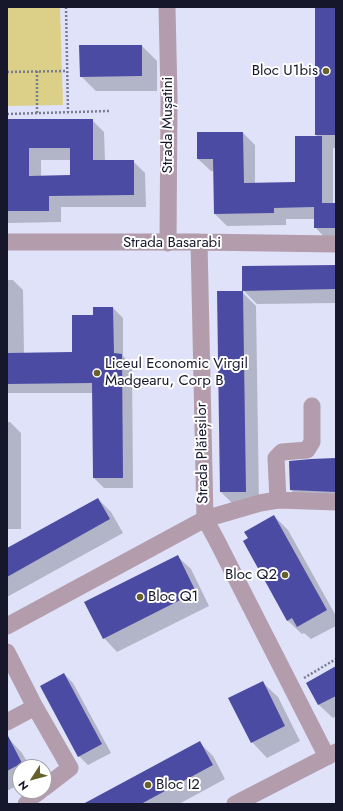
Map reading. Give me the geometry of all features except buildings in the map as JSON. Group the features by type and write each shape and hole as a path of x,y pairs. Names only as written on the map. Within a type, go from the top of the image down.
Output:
{"street":[{"name":"Strada Mușatini","path":"167,7 168,243"},
{"name":"Strada Basarabi","path":"7,242 336,244"},
{"name":"Strada Plăieșilor","path":"199,242 205,519 291,685 332,754"},
{"path":"278,500 276,458 282,452 307,450 312,442 312,406"},
{"path":"205,519 260,503 278,500 336,502"},
{"name":"Strada Plăieșilor","path":"7,626 205,519"},
{"path":"7,652 35,707 70,768 52,782"},
{"path":"7,722 35,707"},
{"path":"235,804 332,754"}],"path":[{"path":"66,7 68,112"},
{"path":"37,71 37,113"},
{"path":"7,72 67,71"},
{"path":"7,114 109,111"},
{"path":"291,685 336,659"}],"shaded area":[{"path":"7,7 60,7 63,105 7,106"}],"place":[{"name":"Bloc U1bis","path":"326,71"},
{"name":"Liceul Economic Virgil Madgearu, Corp B","path":"97,373"},
{"name":"Bloc Q2","path":"285,575"},
{"name":"Bloc Q1","path":"140,597"},
{"name":"Bloc I2","path":"148,785"}]}
